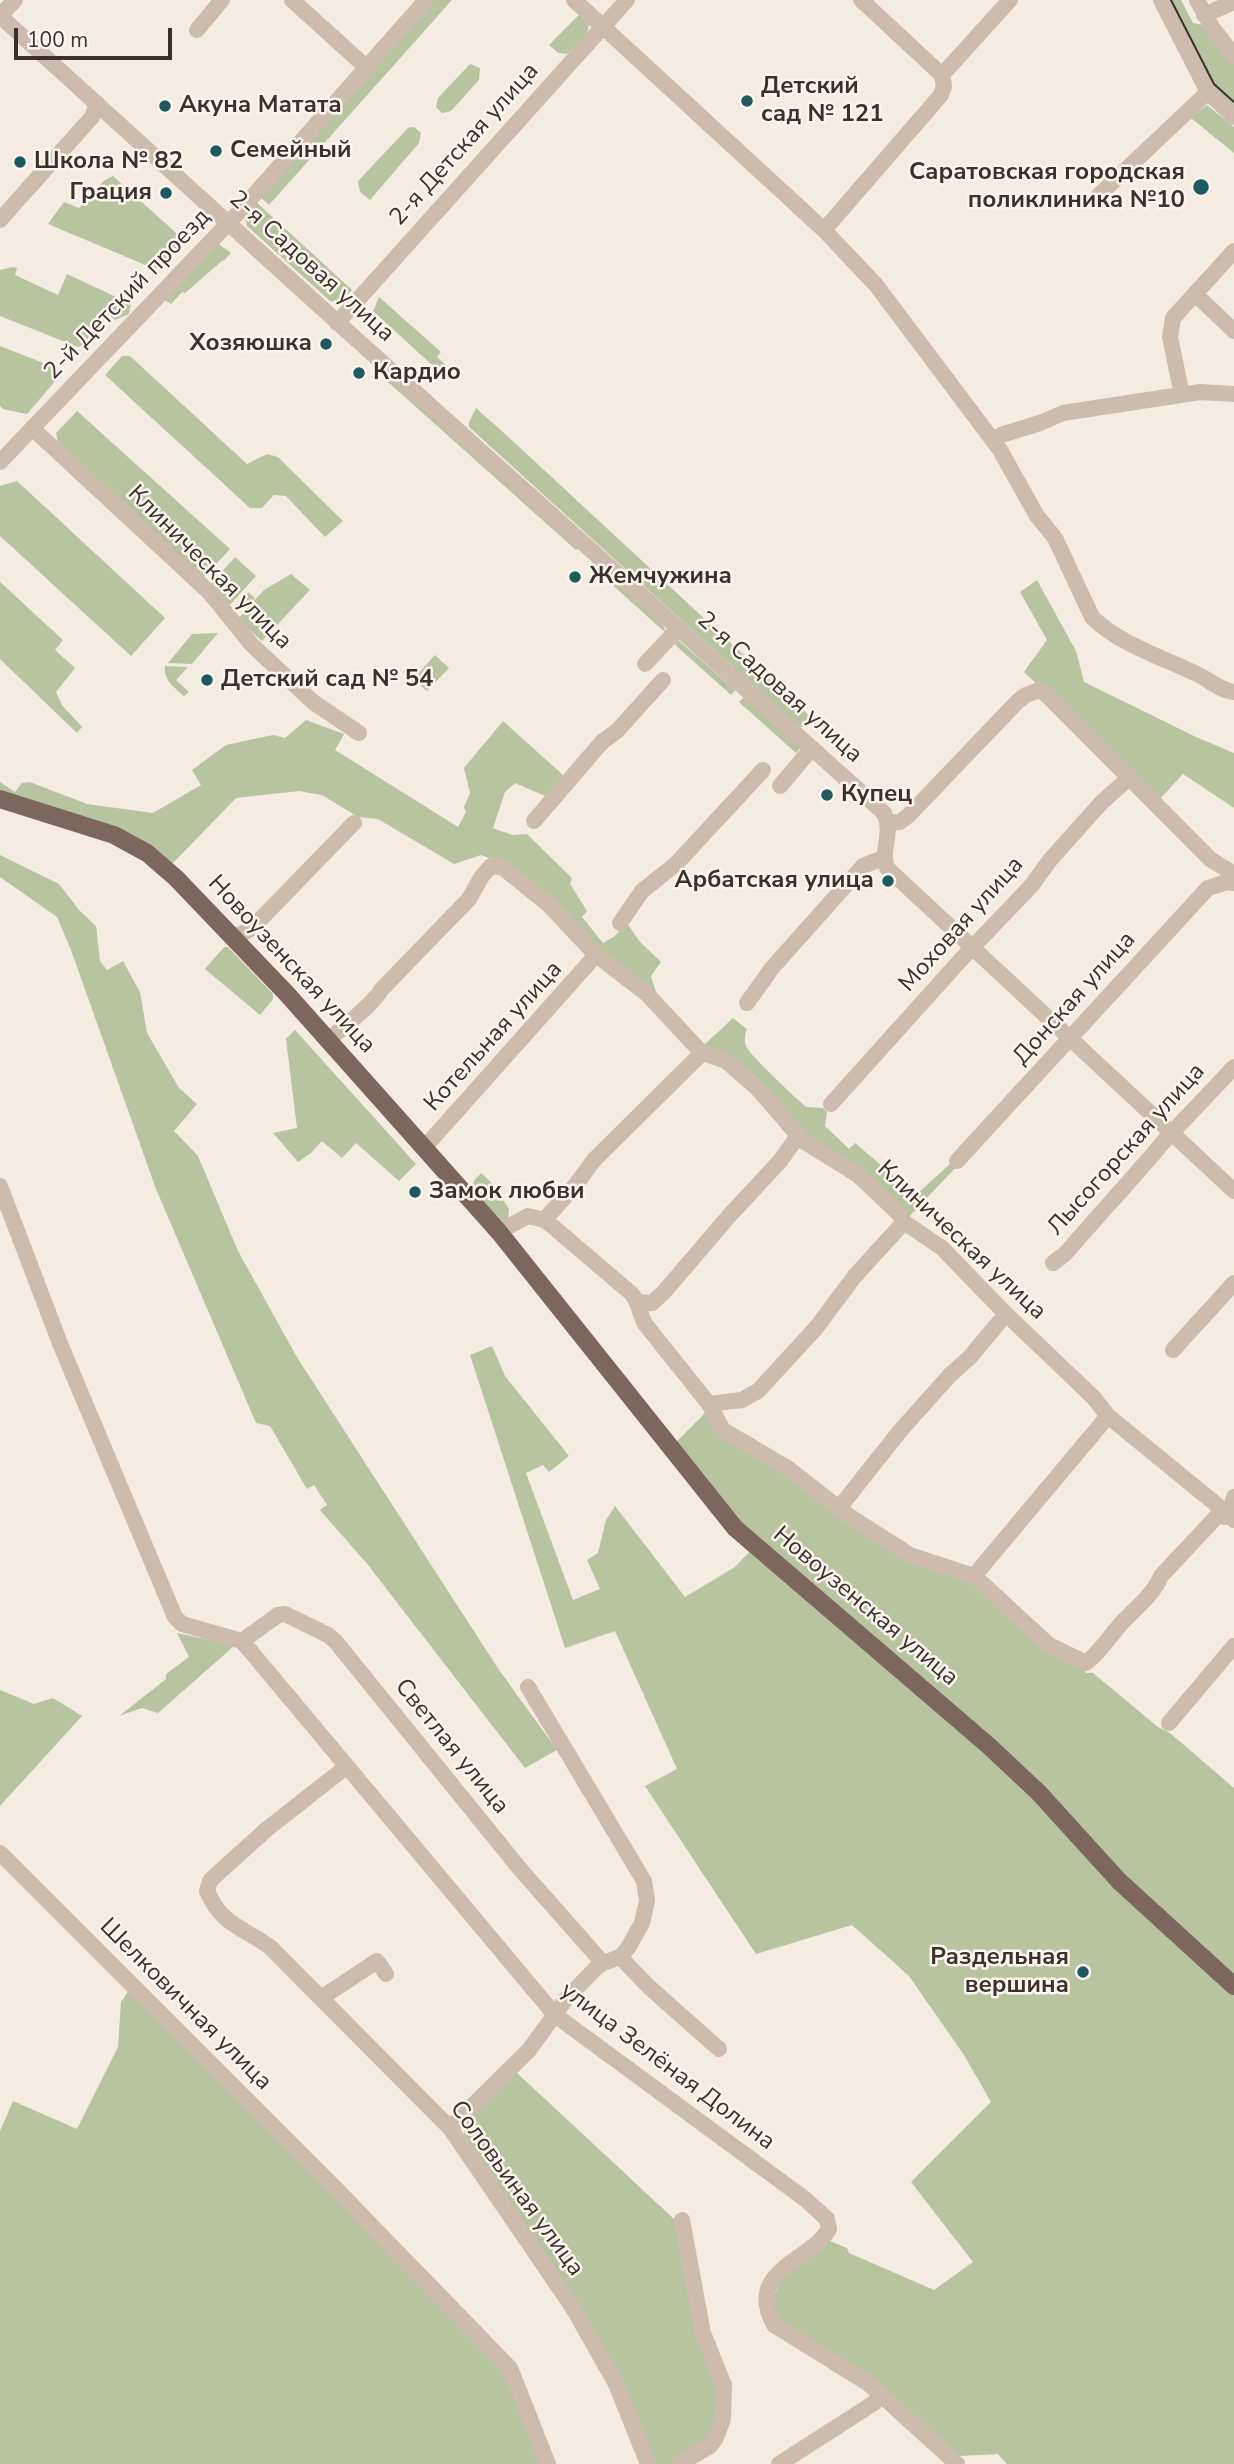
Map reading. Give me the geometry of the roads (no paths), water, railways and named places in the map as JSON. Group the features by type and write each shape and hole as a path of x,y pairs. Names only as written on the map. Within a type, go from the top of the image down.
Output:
{"main road":[{"name":"Новоузенская улица","path":"0,799 114,835 147,853 176,878 328,1041 499,1232 735,1528 989,1746 1039,1794 1119,1881 1234,1986"}],"street":[{"path":"0,16 15,0"},
{"path":"197,30 222,0"},
{"path":"292,0 366,67"},
{"name":"2-й Детский проезд","path":"0,463 228,223 425,0"},
{"path":"574,0 824,230 876,285 993,440 1037,516 1055,538 1092,617 1102,627 1156,656 1198,674 1220,690 1234,692"},
{"name":"2-я Детская улица","path":"337,323 627,0"},
{"path":"824,230 941,95 944,86 942,75 861,0"},
{"path":"942,75 1010,0"},
{"path":"1161,0 1208,92 1234,117"},
{"path":"1197,0 1234,56"},
{"path":"1205,15 1234,2"},
{"name":"2-я Садовая улица","path":"0,16 337,323 884,813 889,823"},
{"path":"1098,196 1208,92"},
{"path":"0,220 92,117 97,103"},
{"path":"1182,395 1170,328 1173,318 1234,251"},
{"path":"1196,295 1234,331"},
{"path":"993,440 1000,435 1063,413 1200,392 1234,394"},
{"name":"Клиническая улица","path":"32,428 210,593 253,645 303,692 359,733"},
{"path":"645,664 679,628"},
{"path":"534,821 602,742 617,731 663,680"},
{"path":"1234,874 1210,859 1039,690 1018,701 909,815 900,822 889,823 883,858 887,868 971,948 1234,1191"},
{"path":"780,786 812,748"},
{"path":"620,923 642,891 676,864 763,770"},
{"name":"Моховая улица","path":"831,1104 971,948 1032,885 1050,860 1102,802 1128,779"},
{"path":"234,938 252,928 355,823"},
{"path":"747,1003 772,968 863,866 883,858"},
{"name":"Клиническая улица","path":"328,1041 360,1010 375,1000 381,990 470,899 482,876 491,866 502,867 549,905 596,955 647,994 702,1053 726,1060 758,1089 798,1136 858,1175 904,1222 942,1248 1094,1398 1108,1416 1227,1509"},
{"name":"Донская улица","path":"957,1161 1208,888 1227,882 1234,883"},
{"name":"Котельная улица","path":"424,1148 596,955"},
{"path":"544,1220 594,1160 702,1053"},
{"name":"Лысогорская улица","path":"1053,1263 1065,1254 1137,1171 1234,1067"},
{"path":"638,1302 652,1303 664,1292 780,1161 798,1136"},
{"path":"0,1186 61,1346 175,1617 182,1624 242,1641"},
{"path":"499,1232 528,1216 544,1220 632,1294 638,1302 645,1324 709,1404 723,1430 789,1469 839,1508 911,1555 974,1576 1049,1645 1086,1663 1157,1586 1161,1576 1227,1509"},
{"path":"709,1404 742,1400 758,1391 816,1328 854,1278 904,1222"},
{"path":"1173,1350 1234,1283"},
{"path":"839,1508 900,1431 950,1375 970,1357 1006,1314"},
{"path":"974,1576 1108,1416"},
{"name":"Светлая улица","path":"242,1641 278,1615 285,1614 328,1635 336,1642 520,1869 603,1963"},
{"name":"улица Зелёная Долина","path":"242,1641 555,2015 804,2199 827,2219 829,2229 825,2236 793,2259 776,2277 766,2302 768,2314 774,2325 869,2384 881,2395"},
{"path":"1169,1723 1234,1646"},
{"path":"450,2128 529,2050 566,1999 603,1963 620,1957 642,1923 647,1901 644,1881 528,1687"},
{"name":"Соловьиная улица","path":"346,1767 267,1829 216,1875 210,1881 207,1891 211,1902 234,1927 270,1947 450,2128 573,2308 616,2384 648,2464"},
{"name":"Шелковичная улица","path":"0,1853 337,2190 510,2368 548,2464"},
{"path":"620,1957 649,1987 719,2049"},
{"path":"321,1998 377,1961 386,1974"},
{"path":"679,2464 710,2446 716,2438 723,2419 724,2385 702,2333 682,2220"},
{"path":"779,2464 874,2403 881,2395 957,2464"}],"tram line":[{"path":"1171,0 1214,84 1234,102"}],"place":[{"name":"Детский сад № 121","path":"747,101"},
{"name":"Акуна Матата","path":"165,106"},
{"name":"Семейный","path":"216,151"},
{"name":"Школа № 82","path":"20,162"},
{"name":"Саратовская городская поликлиника №10","path":"1201,187"},
{"name":"Грация","path":"166,193"},
{"name":"Хозяюшка","path":"326,344"},
{"name":"Кардио","path":"359,373"},
{"name":"Жемчужина","path":"575,577"},
{"name":"Детский сад № 54","path":"207,680"},
{"name":"Купец","path":"827,795"},
{"name":"Арбатская улица","path":"888,881"},
{"name":"Замок любви","path":"415,1192"},
{"name":"Раздельная вершина","path":"1083,1972"}]}
